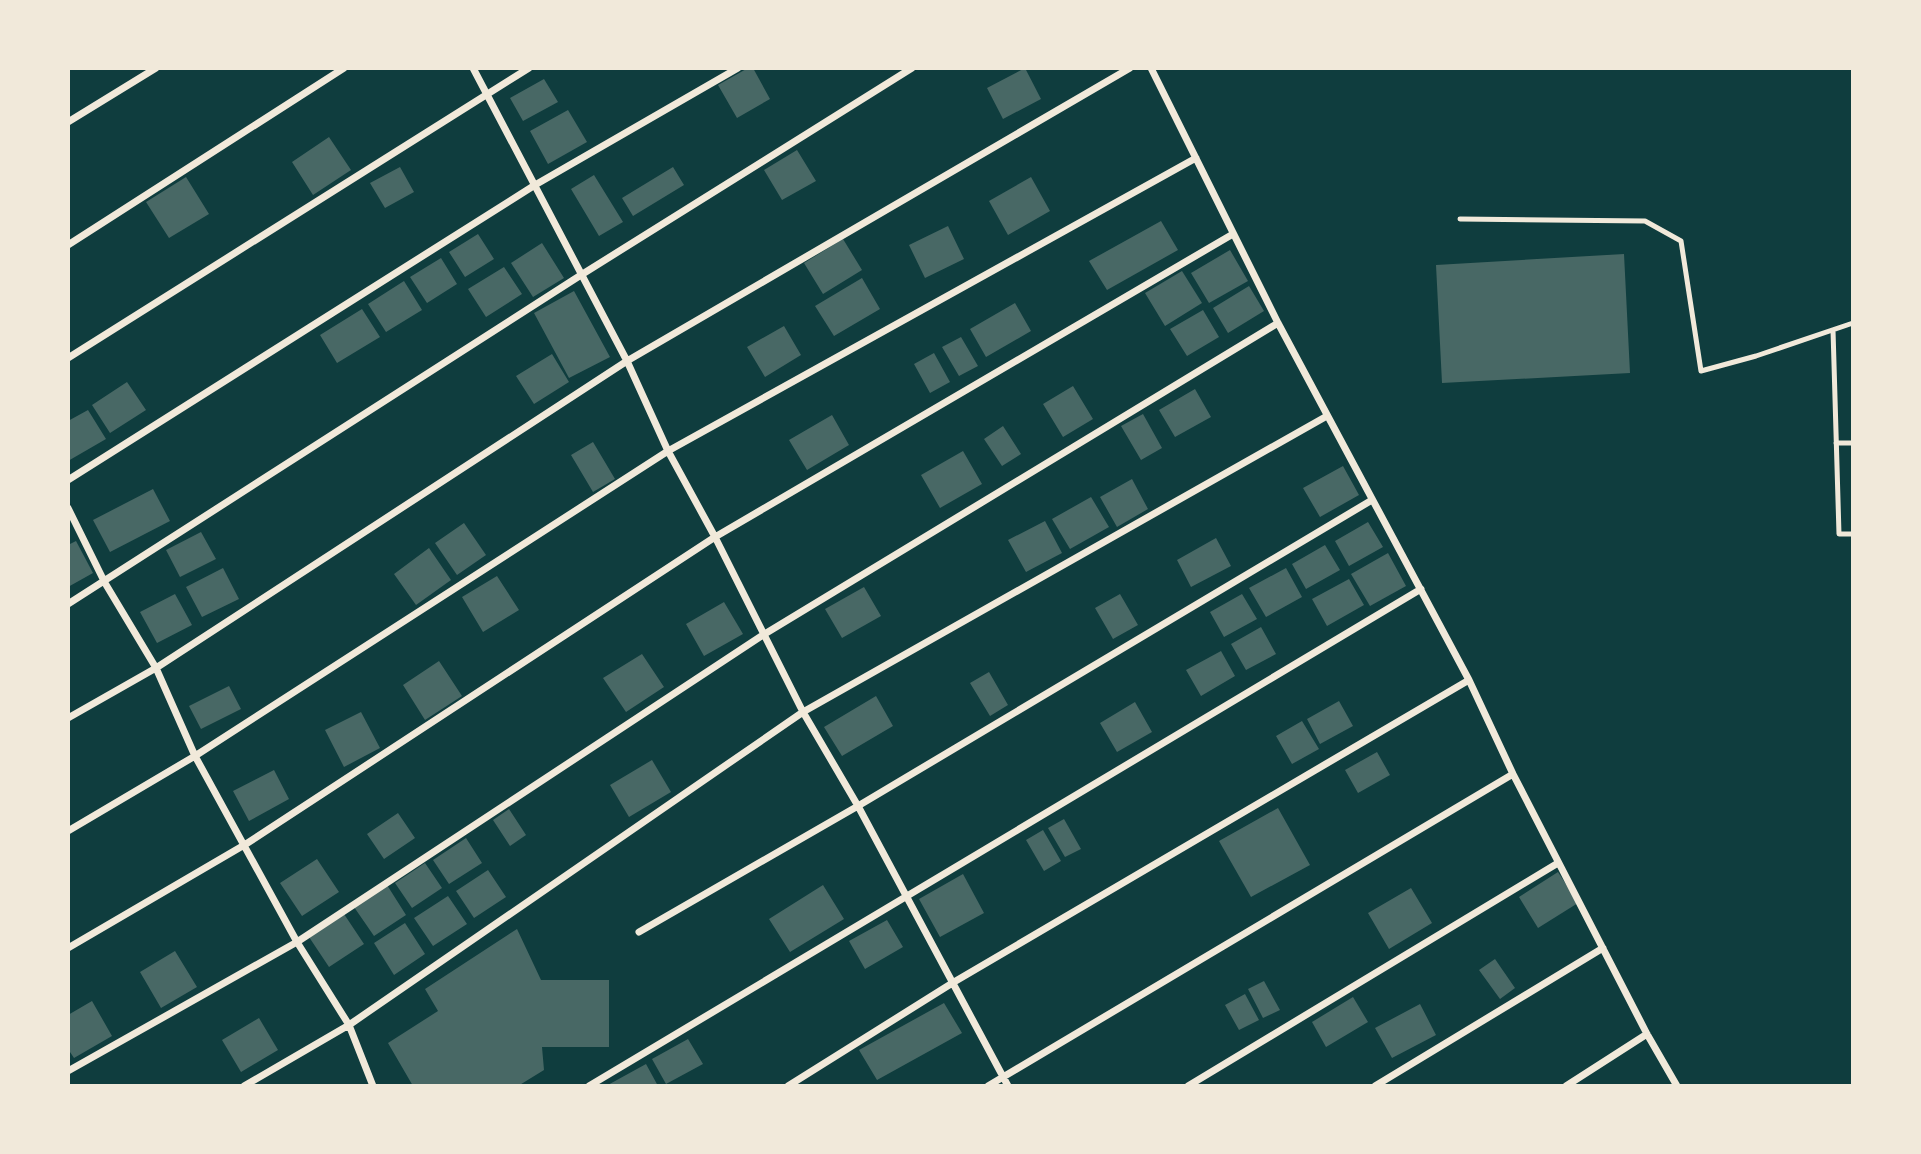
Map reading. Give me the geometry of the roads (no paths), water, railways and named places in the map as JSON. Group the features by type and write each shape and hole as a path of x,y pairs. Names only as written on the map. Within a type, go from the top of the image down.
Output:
{"street":[{"path":"68,122 156,68"},
{"path":"68,245 344,68"},
{"path":"473,68 627,361 668,451 716,537 803,712 858,806 1008,1086"},
{"path":"68,358 529,68"},
{"path":"68,480 535,185 737,68"},
{"path":"68,604 105,583 581,275 912,68"},
{"path":"68,718 156,668 627,361 1130,68"},
{"path":"1151,68 1278,323 1469,680 1558,863 1677,1086"},
{"path":"68,831 195,756 668,451 1196,158"},
{"path":"68,948 246,844 716,537 1233,234"},
{"path":"68,1071 297,942 763,635 1278,323"},
{"path":"244,1086 349,1025 803,712 1327,416"},
{"path":"639,932 858,806 1372,500"},
{"path":"68,508 105,583 156,668 195,756 246,844 297,942 349,1025 373,1086"},
{"path":"589,1086 1421,589"},
{"path":"788,1086 954,982 1469,680"},
{"path":"988,1086 1513,774"},
{"path":"1188,1086 1558,863"},
{"path":"1375,1086 1602,948"},
{"path":"1566,1086 1647,1034"}],"lane":[{"path":"1460,219 1646,221 1681,240 1701,371 1853,324"},
{"path":"1833,330 1839,534 1853,534"},
{"path":"1836,443 1853,443"}]}
